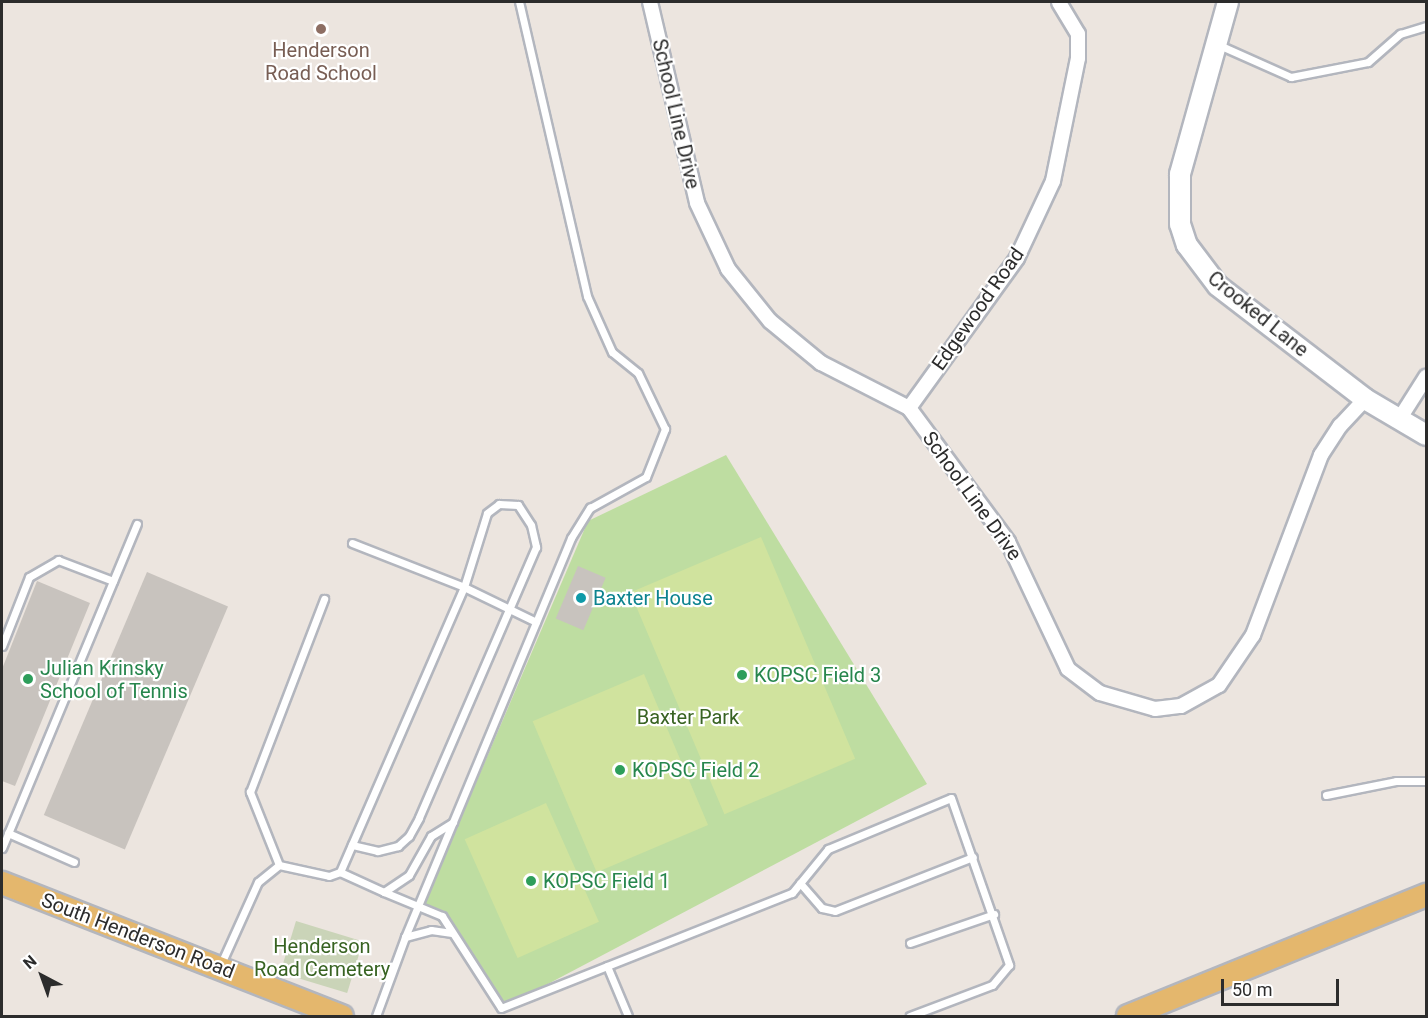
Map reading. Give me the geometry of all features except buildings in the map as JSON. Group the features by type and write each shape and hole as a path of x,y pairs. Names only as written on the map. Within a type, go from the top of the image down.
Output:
{"main road":[{"name":"South Henderson Road","path":"2,883 342,1017"},
{"path":"1128,1017 1426,895"}],"street":[{"name":"School Line Drive","path":"650,2 697,203 728,269 770,321 821,363 909,408 1008,542 1068,669 1100,693 1155,709 1199,698 1219,685 1243,655 1321,455 1340,426 1365,399"},
{"name":"Edgewood Road","path":"909,408 1017,258 1053,181 1078,58 1078,34 1059,2"},
{"name":"Crooked Lane","path":"1228,2 1180,174 1180,224 1187,245 1218,286 1365,399 1426,435"},
{"path":"1400,418 1426,377"}],"lane":[{"path":"376,1017 418,905 571,538 590,508 646,477 665,429 638,373 612,352 586,296 519,2"},
{"path":"1216,44 1291,77 1368,62 1400,34 1426,26"},
{"path":"340,872 464,587 487,513 499,504 518,505 531,525 536,548 507,609 409,836 387,850 352,845"},
{"path":"2,848 137,524"},
{"path":"352,543 464,587 536,622"},
{"path":"2,646 29,577 58,560 113,581"},
{"path":"279,865 250,792 324,599"},
{"path":"1326,795 1396,781 1426,781"},
{"path":"501,1008 792,893 828,849 951,798 994,914 1009,964 992,985 910,1017"},
{"path":"384,892 409,875 431,836 453,822"},
{"path":"8,833 74,862"},
{"path":"800,883 822,908 835,911 973,857"},
{"path":"279,865 329,876 340,872 442,916 501,1008 503,1017"},
{"path":"219,968 258,882 279,865"},
{"path":"910,943 994,914"},
{"path":"405,937 431,930 452,933"},
{"path":"607,966 628,1017"}],"green space":[{"name":"Baxter Park","path":"726,455 927,784 506,1006 424,904 588,521"},
{"name":"KOPSC Field 3","path":"761,537 855,759 724,814 630,592"},
{"name":"KOPSC Field 2","path":"644,674 708,825 597,872 533,721"},
{"name":"KOPSC Field 1","path":"546,803 599,922 518,958 465,839"},
{"name":"Henderson Road Cemetery","path":"296,921 363,941 347,993 280,973"}],"place":[{"name":"Henderson Road School","path":"321,29"},
{"name":"Baxter House","path":"581,598"},
{"name":"KOPSC Field 3","path":"742,675"},
{"name":"Julian Krinsky School of Tennis","path":"28,679"},
{"name":"KOPSC Field 2","path":"620,770"},
{"name":"KOPSC Field 1","path":"531,881"}]}
